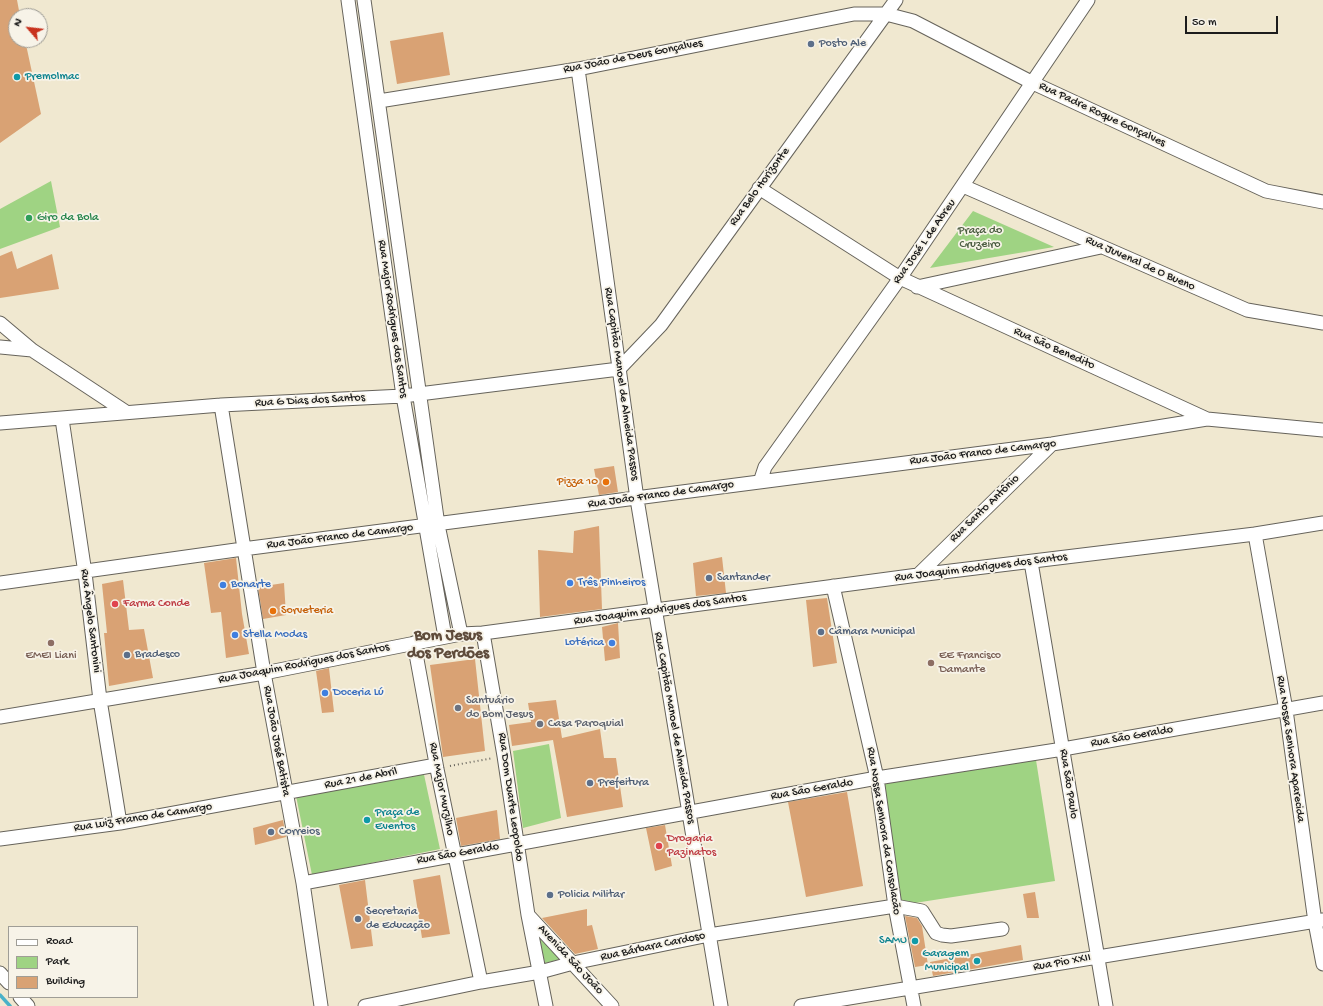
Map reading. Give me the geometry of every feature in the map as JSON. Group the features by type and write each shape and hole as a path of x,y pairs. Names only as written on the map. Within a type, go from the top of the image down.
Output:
{"street":[{"name":"Rua Major Rodrigues dos Santos","path":"348,0 403,396 433,525 461,634"},
{"name":"Rua Major Rodrigues dos Santos","path":"364,0 420,394 445,637"},
{"name":"Rua Belo Horizonte","path":"619,369 661,325 896,0"},
{"name":"Rua José L de Abreu","path":"760,482 765,467 900,278 1088,0"},
{"name":"Rua João de Deus Gonçalves","path":"379,100 578,69 854,14 886,14"},
{"name":"Rua Padre Roque Gonçalves","path":"886,14 914,21 1033,83 1266,191 1323,202"},
{"path":"353,31 368,30"},
{"name":"Rua Capitão Manoel de Almeida Passos","path":"578,69 637,499 654,610 721,1006"},
{"name":"Rua Juvenal de O Bueno","path":"963,186 1247,310 1323,323"},
{"path":"760,188 900,278"},
{"path":"918,287 1101,247"},
{"name":"Rua São Benedito","path":"900,278 1207,419"},
{"path":"0,323 32,350 126,412"},
{"path":"0,347 32,350"},
{"name":"Rua G Dias dos Santos","path":"0,423 221,405 403,396 619,369"},
{"name":"Rua João José Batista","path":"221,405 243,550 264,673 285,794 303,883 321,1006"},
{"name":"Rua Ângelo Santonini","path":"62,419 85,573 100,700 120,823"},
{"name":"Rua João Franco de Camargo","path":"0,583 85,573 243,550 1052,444 1207,419 1323,430"},
{"name":"Rua Santo Antônio","path":"918,575 1052,444"},
{"name":"Rua Joaquim Rodrigues dos Santos","path":"0,717 264,673 461,634 483,633 918,575 1256,534 1323,523"},
{"name":"Rua Nossa Senhora Aparecida","path":"1256,534 1286,710 1319,921 1323,964"},
{"name":"Rua São Paulo","path":"1031,562 1106,1006"},
{"name":"Rua Nossa Senhora da Consolacão","path":"833,586 877,778 895,906 914,1006"},
{"name":"Rua Dom Duarte Leopoldo","path":"483,633 504,756 516,844 546,1006"},
{"name":"Rua Major Murzilho","path":"414,643 436,767 481,982"},
{"name":"Rua São Geraldo","path":"303,883 877,778 1062,749 1323,703"},
{"name":"Rua 21 de Abril","path":"285,794 436,767"},
{"name":"Rua Luiz Franco de Camargo","path":"0,840 120,823 285,794"},
{"name":"Rua Bárbara Cardoso","path":"365,1006 481,982 540,972 573,963 709,935 895,906 922,911 936,932 942,935 951,936 1002,929"},
{"name":"Avenida São João","path":"528,914 612,1006"},
{"name":"Rua Pio XXII","path":"801,1006 1319,921"},
{"path":"0,973 8,982"},
{"path":"21,998 28,1006"}],"path":[{"path":"436,767 504,756"}],"green space":[{"name":"Giro da Bola","path":"51,181 60,227 0,249 0,209"},
{"name":"Praça do Cruzeiro","path":"973,211 1054,247 930,268"},
{"path":"549,744 561,818 523,828 513,751"},
{"path":"1036,760 1055,881 902,905 881,782"},
{"name":"Praça de Eventos","path":"423,770 440,849 312,875 295,791"},
{"path":"539,938 561,959 545,963"}],"building":[{"name":"Premolmac","path":"0,0 17,0 18,8 8,8 8,48 27,48 41,114 0,143"},
{"path":"443,32 450,75 397,84 390,41"},
{"path":"12,251 17,269 52,254 59,289 0,298 0,256"},
{"name":"Pizza 10","path":"614,466 618,492 599,495 594,469"},
{"name":"Três Pinheiros","path":"599,526 602,609 540,617 538,550 573,553 574,531"},
{"name":"Santander","path":"722,557 726,593 696,596 693,563"},
{"name":"Bonarte","path":"236,558 242,614 249,654 226,658 221,612 211,613 204,563"},
{"name":"Bradesco","path":"123,580 129,630 144,629 153,678 109,686 104,633 107,633 102,584"},
{"path":"284,583 286,615 263,619 258,587"},
{"name":"Câmara Municipal","path":"827,598 837,663 813,667 806,600"},
{"name":"Lotérica","path":"618,623 620,658 605,661 602,627"},
{"name":"Santuário do Bom Jesus","path":"475,659 485,751 443,757 430,665"},
{"name":"Doceria Lú","path":"329,668 334,712 322,713 316,671"},
{"name":"Prefeitura","path":"556,700 562,738 600,729 604,758 616,758 623,807 567,817 553,740 512,746 509,725 531,722 528,703"},
{"path":"847,792 863,886 806,897 788,802"},
{"path":"497,810 500,839 461,846 456,818"},
{"name":"Correios","path":"283,820 286,837 255,845 253,828"},
{"name":"Drogaria Pazinatos","path":"665,825 672,866 655,871 646,828"},
{"path":"440,875 450,934 422,938 413,880"},
{"name":"Secretaria de Educação","path":"365,880 373,946 351,949 339,885"},
{"path":"1035,892 1039,918 1027,918 1023,894"},
{"path":"587,909 587,926 592,925 598,949 575,954 542,918"},
{"name":"SAMU","path":"905,916 917,918 922,926 928,965 915,967"},
{"name":"Garagem Municipal","path":"1021,945 1023,960 933,976 930,962"}],"waterway":[{"path":"0,995 10,1006"}],"place":[{"name":"Posto Ale","path":"811,44"},
{"name":"Premolmac","path":"17,77"},
{"name":"Giro da Bola","path":"29,218"},
{"name":"Pizza 10","path":"606,482"},
{"name":"Santander","path":"709,578"},
{"name":"Três Pinheiros","path":"570,583"},
{"name":"Bonarte","path":"223,585"},
{"name":"Farma Conde","path":"115,604"},
{"name":"Sorveteria","path":"273,611"},
{"name":"Câmara Municipal","path":"821,632"},
{"name":"Stella Modas","path":"235,635"},
{"name":"EMEI Liani","path":"51,643"},
{"name":"Lotérica","path":"612,643"},
{"name":"Bradesco","path":"127,655"},
{"name":"EE Francisco Damante","path":"931,663"},
{"name":"Doceria Lú","path":"325,693"},
{"name":"Santuário do Bom Jesus","path":"458,708"},
{"name":"Casa Paroquial","path":"540,724"},
{"name":"Prefeitura","path":"590,783"},
{"name":"Praça de Eventos","path":"367,820"},
{"name":"Correios","path":"271,832"},
{"name":"Drogaria Pazinatos","path":"659,846"},
{"name":"Policia Militar","path":"550,895"},
{"name":"Secretaria de Educação","path":"358,919"},
{"name":"SAMU","path":"915,941"},
{"name":"Garagem Municipal","path":"977,961"}],"district":[{"name":"Bom Jesus dos Perdões","path":"448,646"}]}
